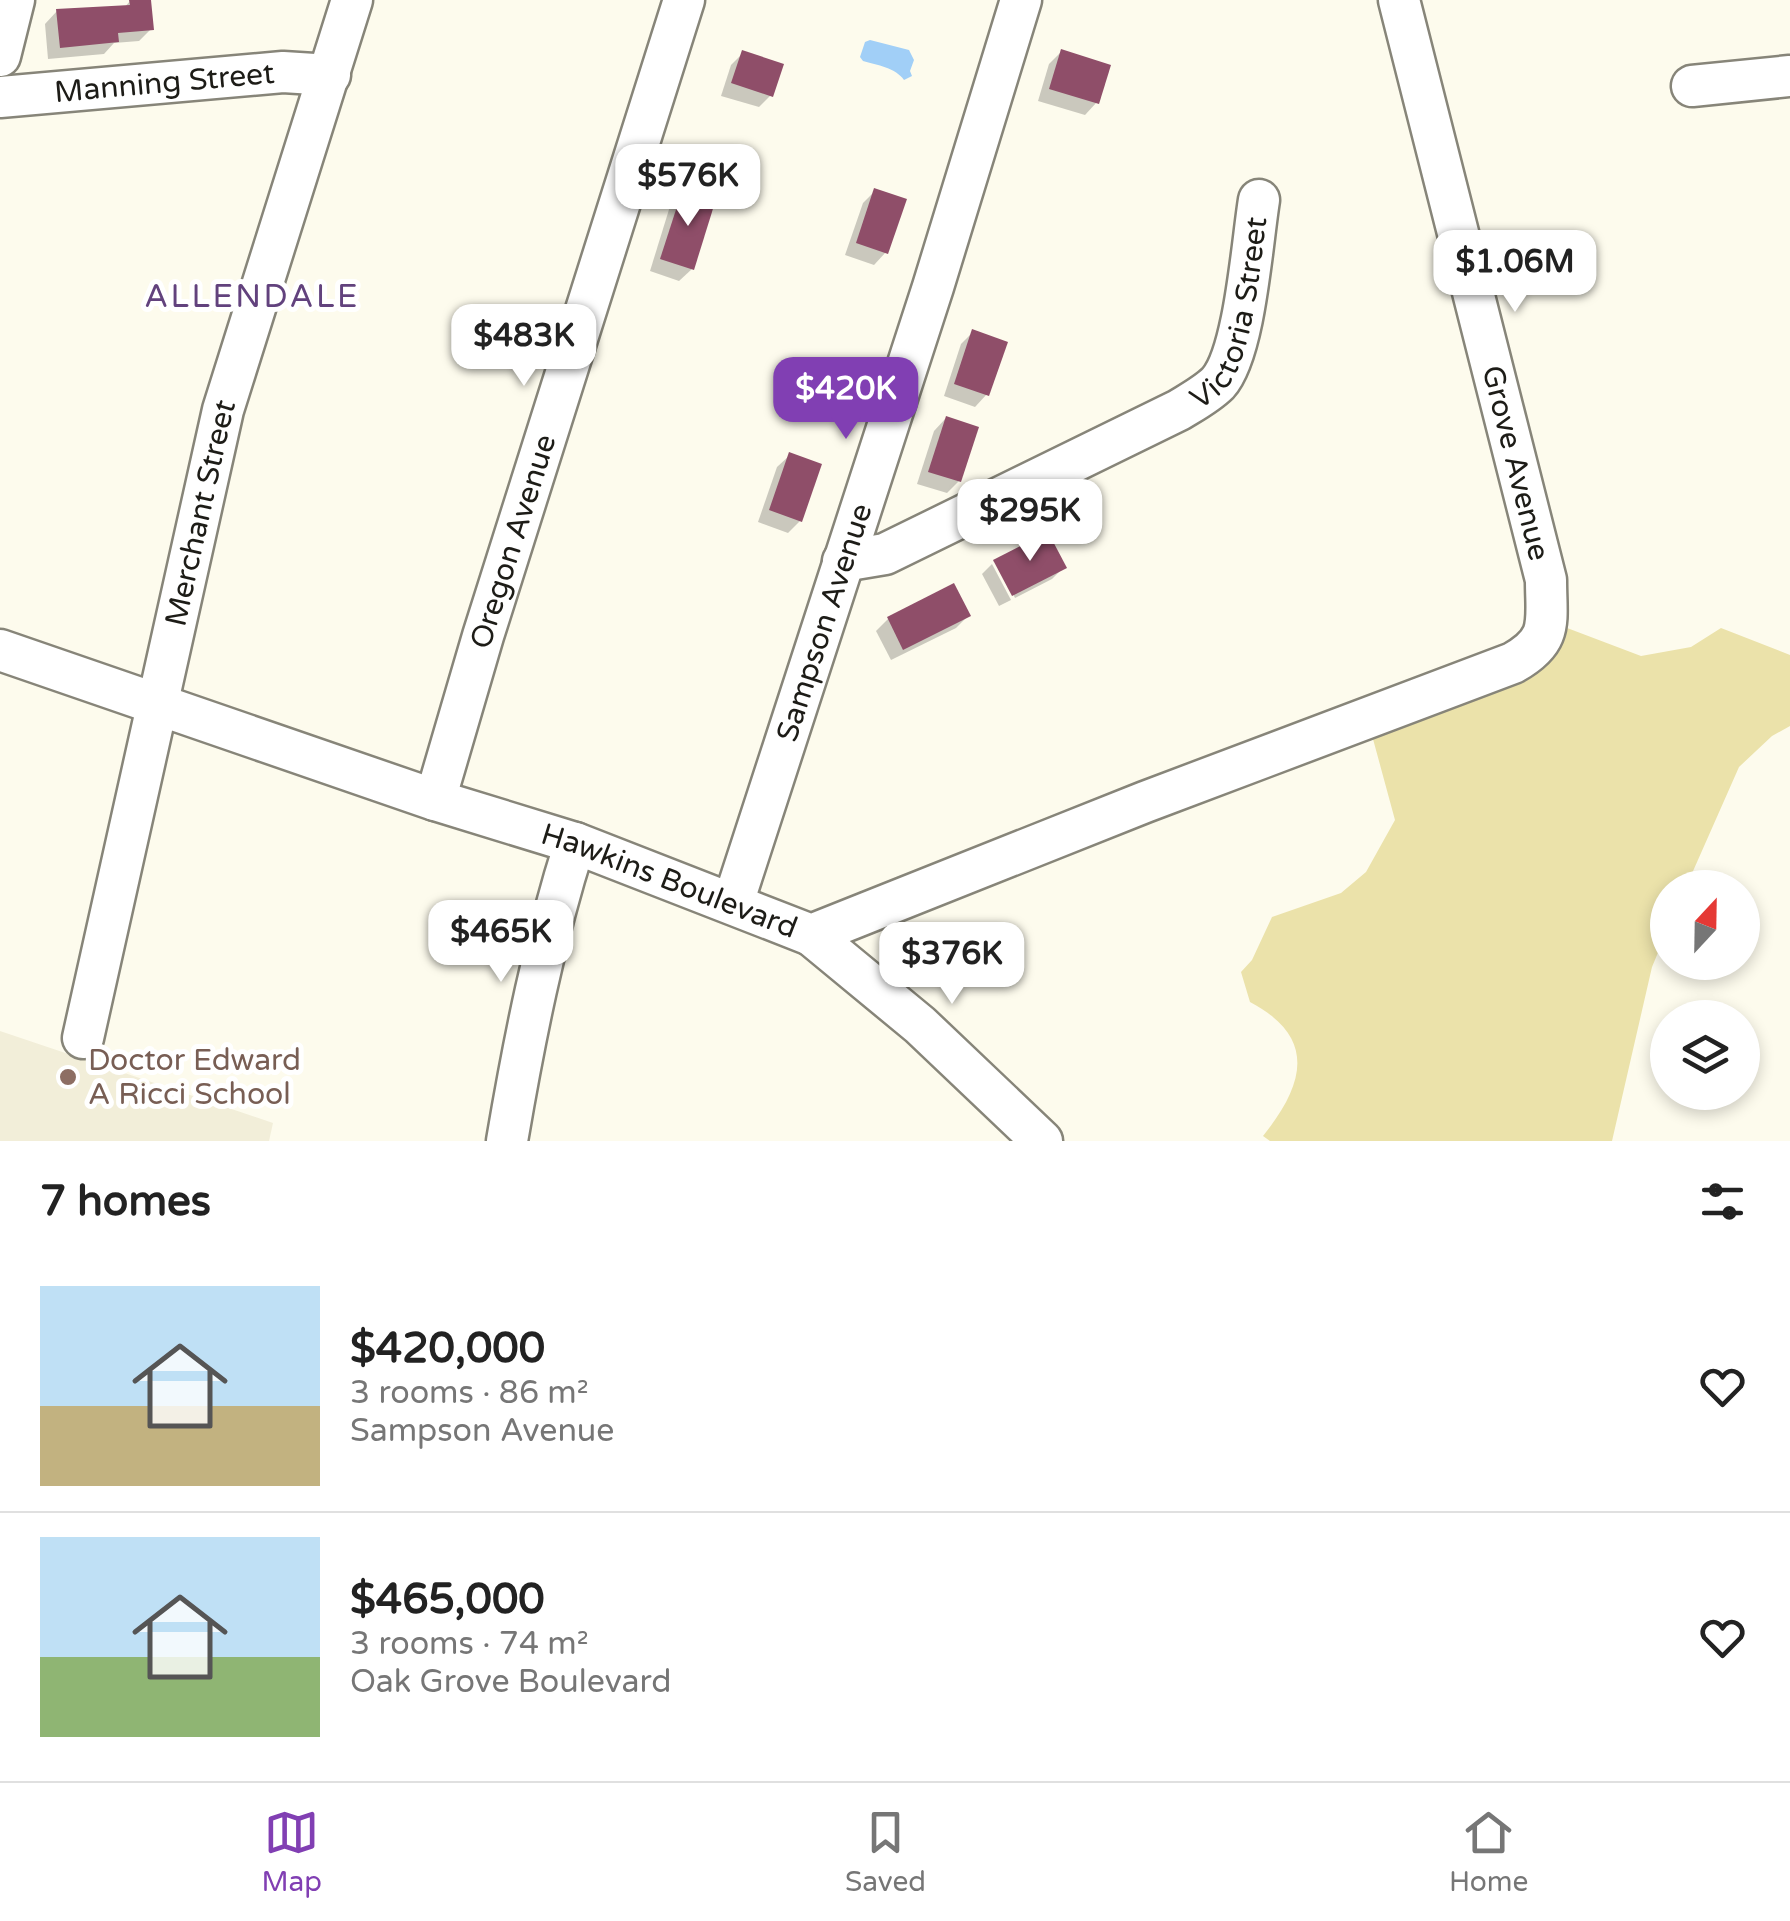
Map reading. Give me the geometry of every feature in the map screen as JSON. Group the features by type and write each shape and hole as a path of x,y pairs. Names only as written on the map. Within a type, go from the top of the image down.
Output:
{"street":[{"path":"0,56 14,0"},
{"name":"Merchant Street","path":"83,1038 223,410 352,0"},
{"name":"Oregon Avenue","path":"436,800 483,636 684,0"},
{"name":"Sampson Avenue","path":"734,903 933,287 1020,0"},
{"name":"Grove Avenue","path":"1399,0 1546,580 1544,638"},
{"name":"Manning Street","path":"0,97 284,72 330,75"},
{"path":"1692,86 1790,76"},
{"name":"Victoria Street","path":"843,561 885,554 1179,410 1219,382 1236,344 1259,200"},
{"name":"Hawkins Boulevard","path":"0,650 436,800 575,843 811,934 1513,663 1534,651 1544,638"},
{"path":"507,1141 535,992 575,843"},
{"path":"811,934 920,1025 1042,1141"}],"shaded area":[{"path":"1546,620 1641,656 1691,647 1721,628 1790,655 1790,726 1772,736 1739,767 1694,870 1650,870 1650,976 1612,1141 1270,1141 1263,1136 1288,1099 1295,1081 1295,1047 1272,1016 1250,1002 1241,972 1252,960 1272,917 1341,893 1366,872 1395,820 1370,728"},
{"name":"Doctor Edward A Ricci School","path":"0,1031 273,1123 269,1141 0,1141"}],"water":[{"path":"865,42 909,50 914,60 912,76 904,80 891,70 863,61 860,57"}],"building":[{"path":"129,0 151,0 154,30 118,33 119,42 60,48 56,9 130,5"},
{"path":"1061,49 1111,65 1099,104 1049,89"},
{"path":"742,50 784,64 773,97 731,83"},
{"path":"683,188 716,199 694,270 660,259"},
{"path":"874,188 907,199 888,254 856,243"},
{"path":"972,329 1008,342 989,396 954,384"},
{"path":"946,416 979,427 961,482 928,472"},
{"path":"789,452 822,464 802,522 769,510"},
{"path":"1048,532 1067,568 1012,596 993,560"},
{"path":"954,583 971,616 903,650 887,617"}],"place":[{"name":"Doctor Edward A Ricci School","path":"68,1077"}],"district":[{"name":"ALLENDALE","path":"252,296"}]}
